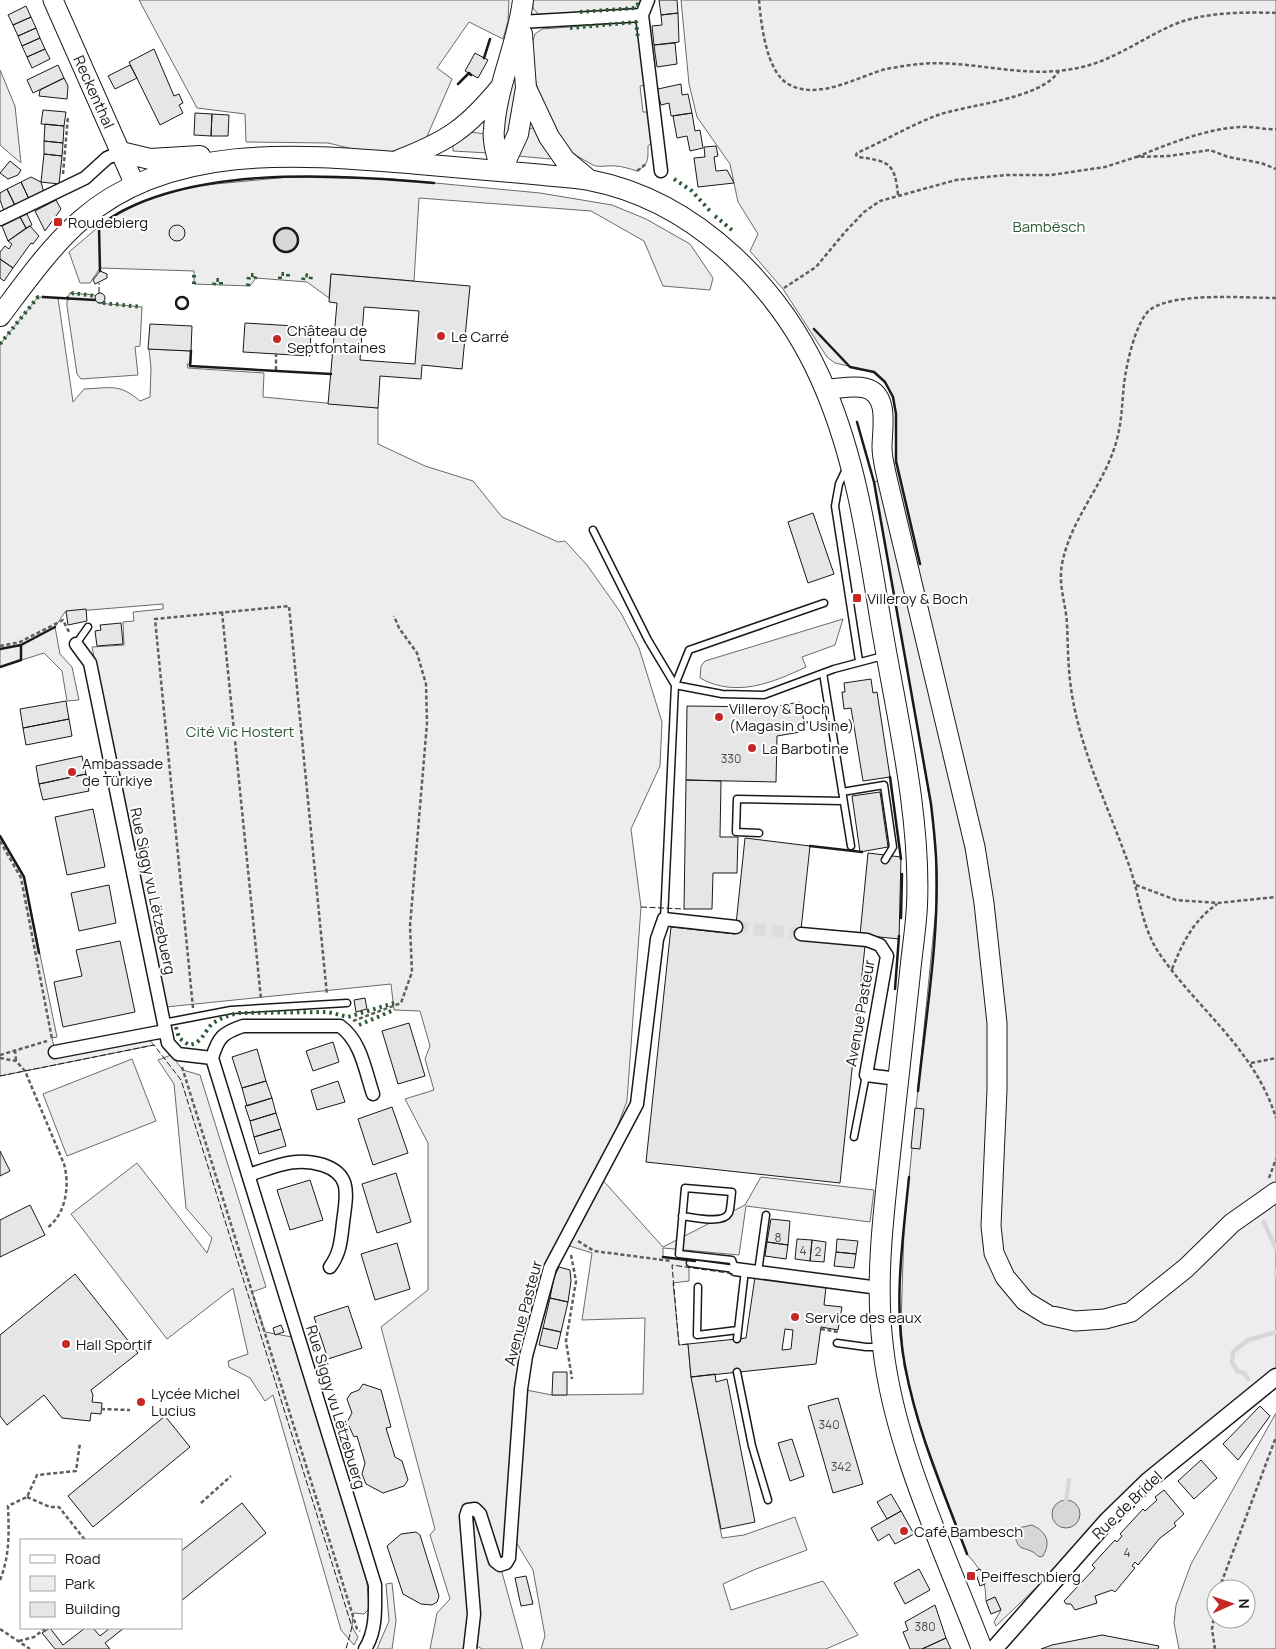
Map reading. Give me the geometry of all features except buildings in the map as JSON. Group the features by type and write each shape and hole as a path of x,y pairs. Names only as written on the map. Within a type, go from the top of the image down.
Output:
{"main road":[{"name":"Reckenthal","path":"53,0 135,185"},
{"path":"501,171 493,131 501,86 520,22 523,0"},
{"path":"501,171 518,134 526,88 520,22"},
{"path":"393,162 430,148 464,128 501,86"},
{"path":"526,88 549,137 565,160 589,180"},
{"path":"121,152 150,159 207,155 227,160"},
{"path":"0,316 67,233 86,216 135,185 185,169 227,160 264,157 333,158 393,162 589,180 651,200 705,231 738,260 772,298 800,341 826,389 850,461 886,655 912,811 917,906 883,1223 879,1288 883,1346 899,1424 914,1474 982,1649"},
{"path":"826,389 865,388 874,393 880,400 883,414 882,449 887,478 975,847 992,958 997,1023 997,1090 991,1226 994,1253 1005,1277 1025,1300 1048,1315 1075,1321 1105,1320 1130,1312 1186,1268 1232,1223 1276,1192"}],"street":[{"path":"648,0 642,15 661,171"},
{"path":"520,22 642,15"},
{"path":"0,219 85,178 107,158 121,152"},
{"name":"Rue Siggy vu Lëtzebuerg","path":"76,644 90,663 164,1027 168,1043 178,1054"},
{"path":"664,919 736,927"},
{"name":"Avenue Pasteur","path":"470,1649 474,1614 466,1516 468,1510 475,1509 480,1514 496,1561 500,1565 506,1564 509,1558 521,1389 526,1356 550,1268 637,1104 657,939 664,919"},
{"name":"Avenue Pasteur","path":"801,934 867,940 880,945 887,956 866,1075 898,1079"},
{"path":"178,1054 212,1058 217,1041 228,1031 243,1026 340,1026 352,1034 373,1094"},
{"path":"54,1046 164,1027"},
{"name":"Rue Siggy vu Lëtzebuerg","path":"212,1058 374,1585 376,1613 368,1644"},
{"path":"248,1175 292,1161 307,1160 333,1169 343,1179 346,1195 339,1255 330,1267"},
{"path":"740,1269 879,1288"},
{"name":"Rue de Bridel","path":"994,1649 1114,1515 1148,1481 1276,1377"}],"lane":[{"path":"850,461 839,484 835,506 859,661"},
{"path":"594,530 648,640 675,686 722,694 751,696 773,692 859,661 886,655"},
{"path":"664,919 675,686 689,650 824,604"},
{"path":"76,644 88,628"},
{"path":"823,673 850,846"},
{"path":"842,792 884,785 893,847 886,860"},
{"path":"759,833 736,832 737,799 843,801"},
{"path":"164,1027 194,1017 231,1010 347,1002"},
{"path":"854,1137 866,1075"},
{"path":"682,1216 718,1220 725,1218 729,1213 732,1192 685,1188 682,1216 679,1254 732,1260 740,1269 737,1339"},
{"path":"758,1272 766,1215"},
{"path":"690,1263 740,1269"},
{"path":"698,1287 697,1335 738,1330"},
{"path":"837,1343 866,1347 883,1346"},
{"path":"737,1372 752,1446 768,1500"}],"path":[{"path":"759,0 763,33 773,65 786,83 805,90 828,88 886,70 920,64 956,63 997,70 1059,71 1108,59 1179,23 1206,16 1276,13"},
{"path":"898,196 897,177 892,167 881,160 858,157 857,153 936,116 965,107 1030,92 1046,85 1059,71"},
{"path":"62,188 68,116"},
{"path":"772,298 816,267 864,212 880,201 956,180 1051,175 1105,167 1159,148 1225,129 1243,126 1276,129"},
{"path":"1136,157 1169,156 1210,150 1228,157 1262,163 1276,169"},
{"path":"1276,298 1203,298 1166,302 1150,309 1140,323 1133,345 1124,383 1122,419 1115,449 1070,534 1062,566 1061,593 1067,621 1068,664 1072,697 1085,746 1136,885 1146,925 1156,948 1251,1063 1276,1118"},
{"path":"276,354 276,370"},
{"path":"194,1017 155,619 222,612 289,606 327,1004"},
{"path":"222,612 262,1008"},
{"path":"340,1026 401,1003 412,972 410,926 427,723 426,684 417,653 399,628 394,616"},
{"path":"0,646 20,642 58,621 63,620 65,626"},
{"path":"0,841 20,878 54,1046 15,1049 0,1056"},
{"path":"1136,885 1176,900 1218,903 1276,896"},
{"path":"1172,969 1184,940 1202,915 1218,903"},
{"path":"15,1049 16,1061"},
{"path":"178,1054 357,1629 368,1644"},
{"path":"0,1056 16,1061 25,1071 67,1175 64,1204 56,1222 47,1228"},
{"path":"1251,1063 1276,1058"},
{"path":"565,1239 594,1251 690,1263"},
{"path":"565,1239 572,1256 576,1281 566,1341 572,1379"},
{"path":"101,1409 130,1410"},
{"path":"1223,1579 1276,1437"},
{"path":"0,1580 6,1566 10,1540 8,1506 27,1497 37,1475 76,1471 80,1443"},
{"path":"201,1503 231,1476"},
{"path":"27,1497 50,1507 59,1507 84,1539"},
{"path":"18,1641 26,1641 44,1629"},
{"path":"1212,1629 1214,1649"},
{"path":"0,1630 30,1649"}],"green space":[{"path":"139,0 509,0 508,21 503,39 469,22 437,68 452,79 425,141 401,150 388,152 353,149 328,143 246,142 245,114 197,108"},
{"path":"533,0 641,0 635,8 539,15 533,8"},
{"name":"Bambësch","path":"681,0 1276,0 1276,1377 1148,1481 996,1626 994,1622 1001,1610 995,1597 986,1601 982,1575 967,1554 917,1418 904,1366 901,1325 904,1229 936,908 936,856 931,804 874,482 887,478 896,461 896,414 893,397 885,382 874,372 835,363 827,357 783,289 750,251 758,234 738,202 730,164 697,117 689,84"},
{"path":"636,22 646,85 640,86 643,112 649,112 653,141 648,146 646,164 637,171 618,166 596,166 573,153 564,143 547,114 540,97 532,63 532,47 535,34 542,29"},
{"path":"515,61 516,92 514,114 505,145 500,136"},
{"path":"0,70 15,106 21,163 0,145"},
{"path":"535,128 551,156 550,159 518,156 528,130"},
{"path":"470,132 486,134 488,153 453,151 453,146"},
{"path":"289,177 393,179 540,193 612,205 646,219 690,244 713,278 710,290 663,286 644,241 591,211 419,198 414,281 331,274 329,298 307,282 256,278 250,286 194,284 194,271 100,268 90,283 80,283 69,252 109,218 122,210 142,201 194,186"},
{"path":"70,293 95,295 98,303 142,307 140,346 135,347 138,375 81,379 77,374 67,306 67,299"},
{"name":"Cité Vic Hostert","path":"38,297 58,298 73,402 84,389 120,389 133,395 140,401 150,397 151,368 149,349 191,351 191,364 187,364 188,368 264,373 263,397 378,408 378,444 425,466 473,481 502,517 558,542 565,541 587,565 621,613 639,648 662,722 660,766 631,829 641,907 627,1101 599,1176 663,1247 745,1205 761,1177 874,1190 870,1222 746,1206 739,1255 663,1248 663,1257 689,1260 689,1281 673,1283 679,1345 688,1344 691,1377 722,1538 744,1535 795,1517 807,1550 756,1569 723,1584 731,1610 823,1581 858,1635 826,1649 541,1649 545,1636 533,1570 511,1534 500,1565 523,1649 482,1649 472,1643 467,1649 430,1649 437,1613 450,1599 430,1535 435,1529 381,1327 428,1290 428,1143 405,1099 434,1090 425,1059 430,1046 420,1011 394,1010 391,984 166,1007 92,647 124,645 123,622 134,621 133,612 163,609 163,604 65,612 55,627 60,654 72,667 79,700 67,701 62,671 44,653 0,667 0,344","holes":["563,1244 592,1253 582,1320 645,1318 643,1394 552,1395 521,1389"]},
{"path":"843,619 835,645 802,657 806,667 780,678 767,683 740,688 713,684 700,678 701,666 705,661"},
{"path":"0,836 24,877 57,1037 52,1038 55,1052 144,1034 154,1045 0,1076"},
{"path":"171,1055 183,1070 200,1075 266,1287 252,1292 265,1332 292,1337 367,1582 369,1609 364,1614 353,1613 352,1627 358,1637 354,1645 341,1630 273,1395 265,1401 250,1378 229,1367 228,1361 248,1354 233,1288 167,1339 71,1214 137,1163 207,1253 212,1238 186,1208 174,1084 158,1060"},
{"path":"132,1059 156,1121 67,1156 43,1094"},
{"path":"1276,1413 1276,1649 1179,1649 1174,1623 1176,1605 1191,1564"},
{"path":"392,1583 396,1621 392,1649 377,1649 389,1621 386,1584"}],"shaded area":[{"path":"286,228 294,232 298,240 294,248 286,252 278,248 274,240 278,232"},
{"path":"1066,1500 1076,1504 1080,1514 1076,1524 1066,1528 1056,1524 1052,1514 1056,1504"},
{"path":"1032,1525 1044,1534 1047,1542 1043,1556 1040,1557 1019,1546 1016,1541 1015,1536 1018,1528"}],"waterway":[{"path":"1264,1222 1276,1249"},
{"path":"1248,1379 1244,1373 1237,1371 1232,1362 1233,1352 1248,1340 1276,1332"},
{"path":"1066,1501 1069,1480"}],"tunnel":[{"path":"736,927 801,934"}],"hedge":[{"path":"580,12 635,8 641,0"},
{"path":"570,28 636,22 638,38"},
{"path":"674,179 692,191 710,211"},
{"path":"715,216 733,231"},
{"path":"194,271 194,284"},
{"path":"280,279 280,274 288,274 288,279"},
{"path":"248,286 249,275 256,275 255,279"},
{"path":"303,280 304,275 311,276 310,283"},
{"path":"214,285 215,280 221,280 221,285"},
{"path":"67,299 73,293 95,296"},
{"path":"0,344 38,297 43,297"},
{"path":"103,303 142,307"},
{"path":"176,1027 179,1038 189,1045 200,1040 215,1022 239,1013 328,1012 348,1017 394,1003"},
{"path":"359,1025 394,1010"}],"fence":[{"path":"99,283 99,293"},
{"path":"641,907 684,909"},
{"path":"0,1076 154,1045 181,1080 352,1627 346,1649"},
{"path":"688,1344 679,1345 672,1265 735,1274"}],"wall":[{"path":"484,58 490,39"},
{"path":"458,84 469,73 471,75"},
{"path":"100,271 99,226 133,206 172,192 215,183 260,178 307,176 434,183"},
{"path":"286,228 294,232 298,240 294,248 286,252 278,248 274,240 278,232 286,228"},
{"path":"43,297 95,300"},
{"path":"180,297 184,297 188,303 184,309 180,309 176,305 176,301 180,297"},
{"path":"814,329 850,367 874,372 885,382 893,397 896,414 896,461 920,564"},
{"path":"191,351 190,366 331,374"},
{"path":"857,422 874,482 931,804 935,837 936,916 918,1091"},
{"path":"0,649 21,645 55,627"},
{"path":"0,667 21,660 21,645"},
{"path":"890,777 901,859"},
{"path":"0,836 24,877 39,953"},
{"path":"810,846 862,852"},
{"path":"901,918 902,874"},
{"path":"895,989 899,936"},
{"path":"909,1177 900,1272 901,1343 910,1390 924,1438 967,1554"},
{"path":"663,1257 695,1261"}],"place":[{"name":"Roudebierg","path":"58,222"},
{"name":"Le Carré","path":"441,336"},
{"name":"Château de Septfontaines","path":"277,339"},
{"name":"Villeroy & Boch","path":"857,598"},
{"name":"Villeroy & Boch (Magasin d'Usine)","path":"719,717"},
{"name":"La Barbotine","path":"752,748"},
{"name":"Ambassade de Türkiye","path":"72,772"},
{"name":"Service des eaux","path":"795,1317"},
{"name":"Hall Sportif","path":"66,1344"},
{"name":"Lycée Michel Lucius","path":"141,1402"},
{"name":"Café Bambesch","path":"904,1531"},
{"name":"Peiffeschbierg","path":"971,1576"}]}
